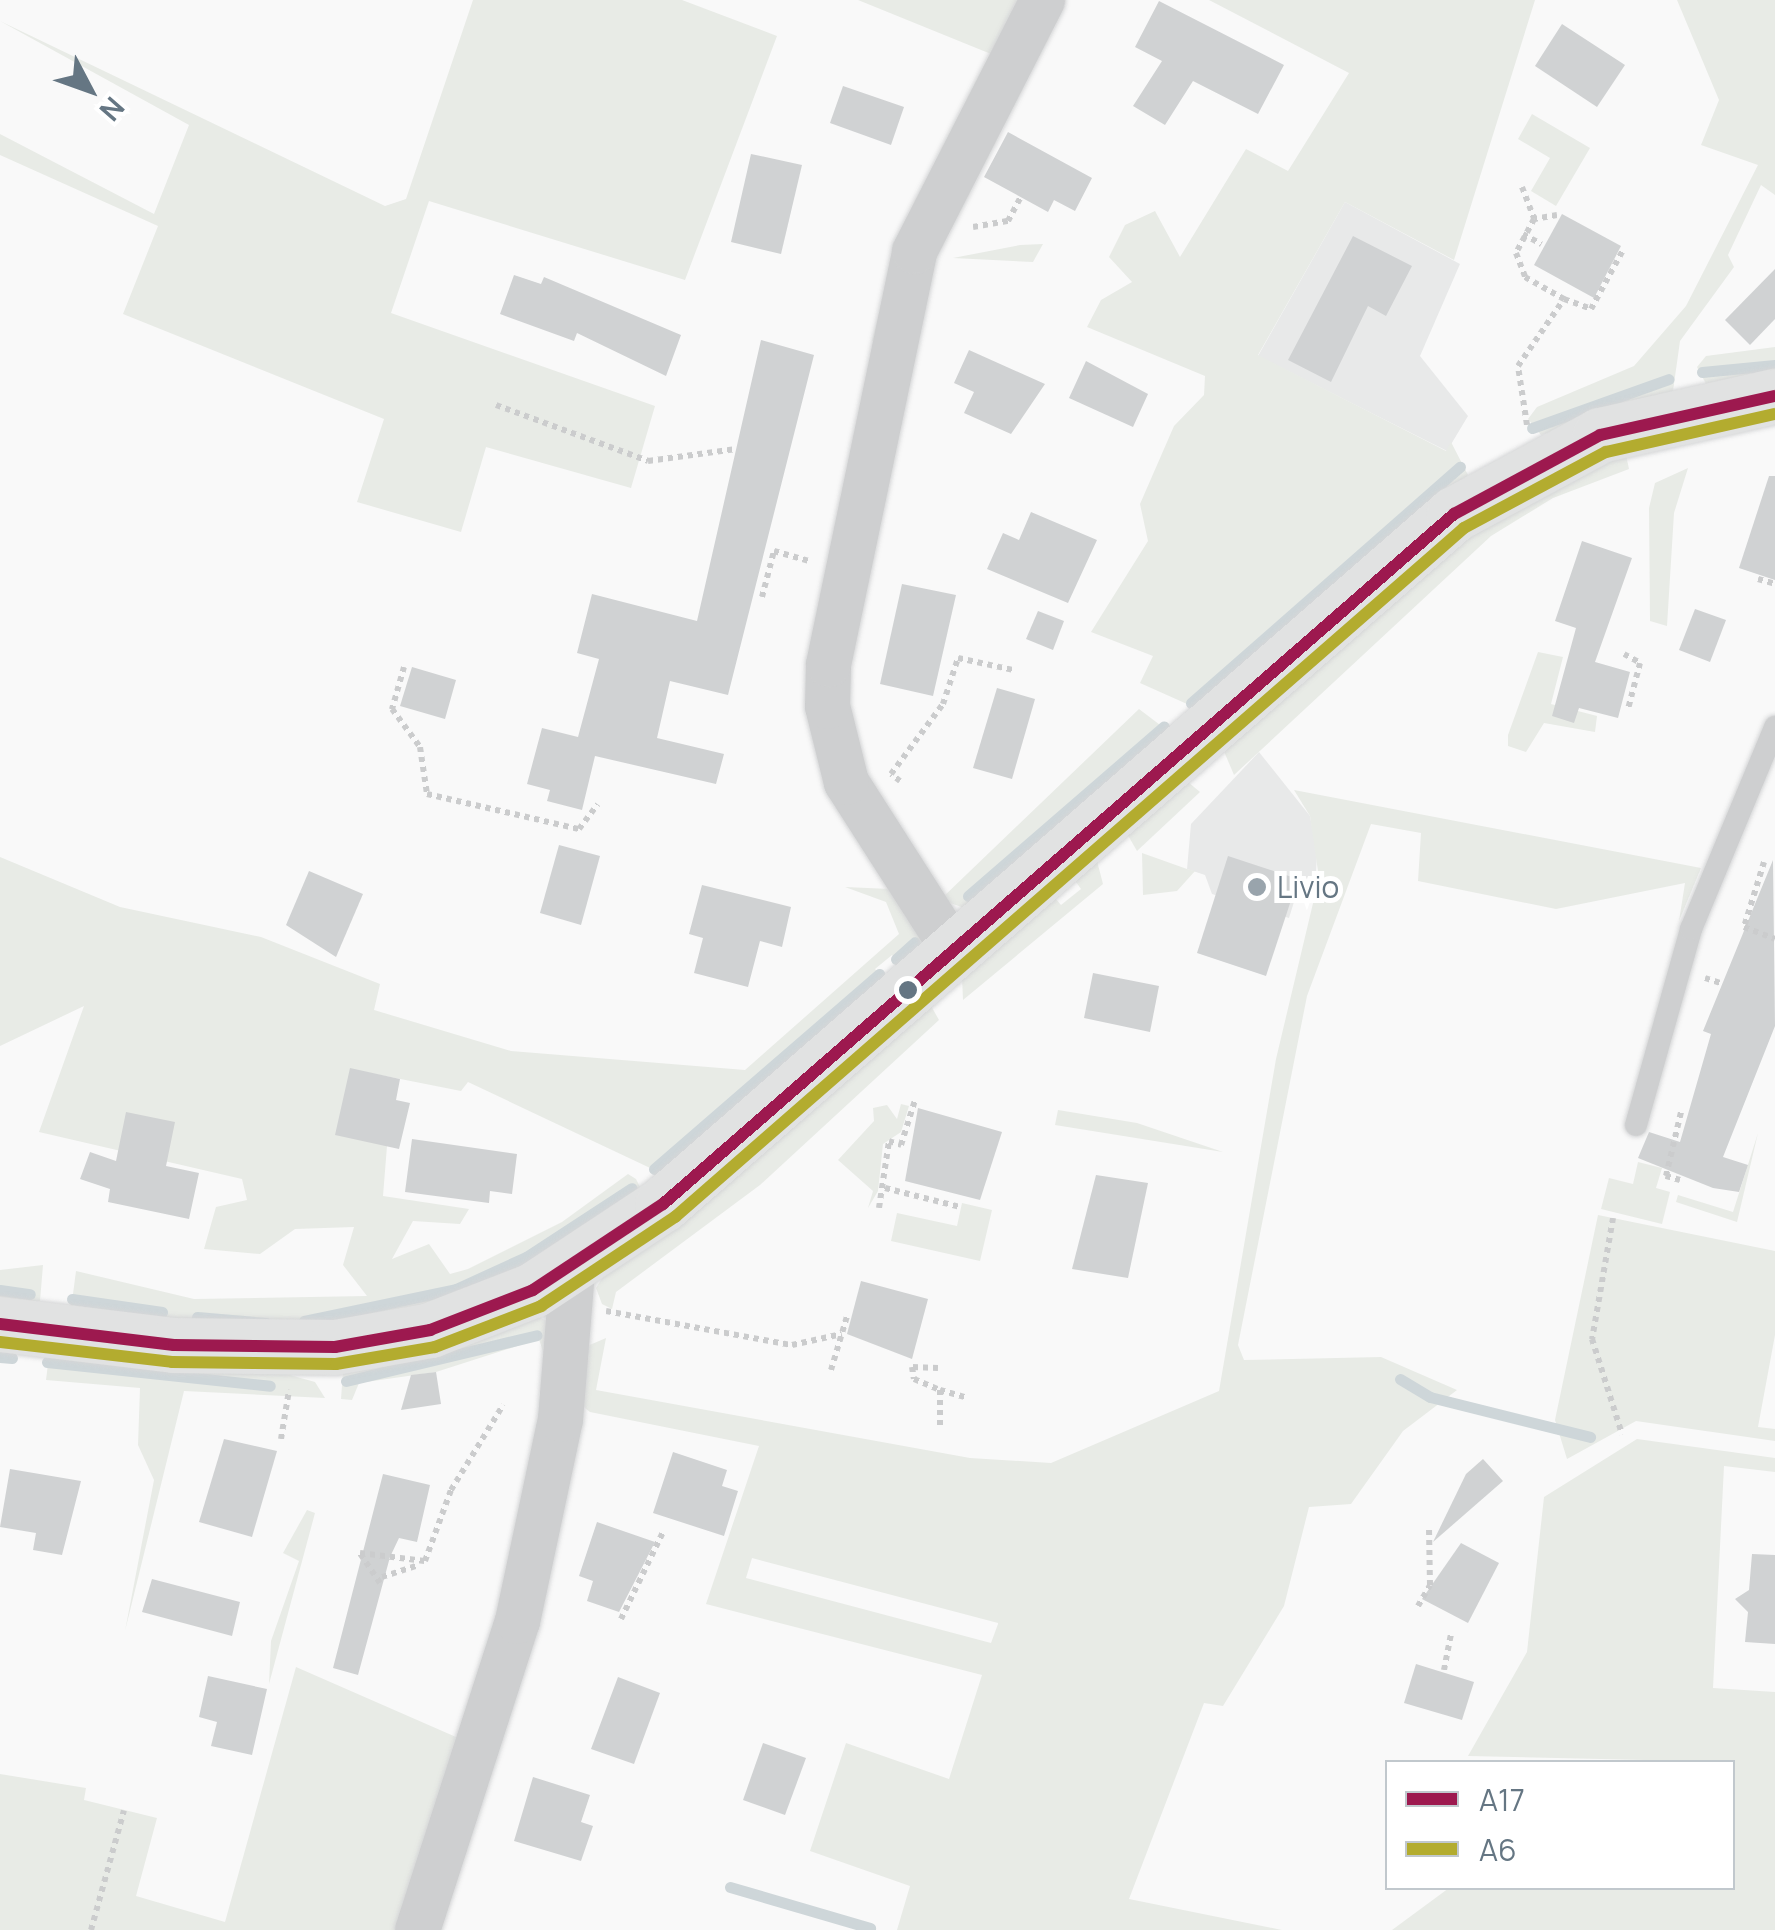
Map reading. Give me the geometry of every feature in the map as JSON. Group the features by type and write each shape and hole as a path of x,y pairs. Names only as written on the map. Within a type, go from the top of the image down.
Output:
{"street":[{"path":"954,951 846,782 828,717 828,664 914,250 1042,0"},
{"path":"0,1324 174,1346 334,1348 459,1322 572,1269 663,1204 1490,489 1639,421 1775,396"},
{"path":"417,1930 518,1621 560,1419 572,1269"}],"lane":[{"path":"1636,1125 1691,929 1775,728"}],"path":[{"path":"1522,186 1534,220"},
{"path":"962,229 1008,221 1020,197"},
{"path":"1557,215 1534,220 1524,234 1520,271 1564,299 1591,309 1623,250"},
{"path":"1524,234 1541,244"},
{"path":"1516,393 1518,366 1564,299"},
{"path":"496,405 648,462 736,449"},
{"path":"762,597 774,551 793,557"},
{"path":"1758,579 1775,584"},
{"path":"1624,654 1640,663 1628,709"},
{"path":"900,781 891,774 944,704 958,658 1014,670"},
{"path":"404,667 392,708 420,747 427,794 578,829 598,804"},
{"path":"1764,862 1744,927 1775,939"},
{"path":"914,1100 901,1144 889,1141 878,1178 885,1188 960,1207"},
{"path":"1680,1180 1666,1176 1681,1112"},
{"path":"879,1208 885,1188"},
{"path":"1612,1218 1592,1339 1622,1434"},
{"path":"612,1312 792,1345 842,1334"},
{"path":"831,1370 848,1313"},
{"path":"938,1368 912,1366 914,1379 965,1397"},
{"path":"940,1390 940,1426"},
{"path":"281,1439 288,1397"},
{"path":"382,1578 421,1564 451,1490 503,1405"},
{"path":"1418,1606 1430,1584 1429,1528"},
{"path":"622,1620 663,1532"},
{"path":"382,1578 360,1553 421,1564"},
{"path":"382,1578 386,1558"},
{"path":"1444,1670 1451,1635"},
{"path":"91,1930 124,1810"}],"shaded area":[{"path":"473,0 682,0 777,36 685,280 429,201 391,313 655,406 631,488 486,447 461,532 357,502 384,419 123,314 158,226 0,155 0,134 154,214 189,125 0,21 385,206 406,199"},
{"path":"858,0 1028,0 883,341 872,341 896,244 991,54"},
{"path":"1209,0 1535,0 1454,260 1345,202 1258,355 1446,451 1451,442 1468,475 1196,708 1140,683 1153,656 1091,632 1148,541 1140,504 1174,426 1204,395 1205,376 1087,327 1101,300 1132,282 1109,257 1125,225 1155,211 1180,257 1246,149 1288,171 1349,73"},
{"path":"1677,0 1775,0 1775,195 1761,185 1728,255 1734,267 1680,341 1673,391 1541,435 1528,419 1537,407 1634,366 1686,306 1758,165 1701,145 1719,100"},
{"path":"1532,114 1590,148 1556,206 1531,191 1550,158 1518,139"},
{"path":"1345,202 1460,264 1420,356 1468,416 1447,451 1258,356"},
{"path":"1043,244 1033,262 953,258 1020,245"},
{"path":"1775,347 1775,376 1706,384 1697,367 1706,356"},
{"path":"1624,445 1629,469 1553,498 1491,536 1234,775 1223,749 1459,531"},
{"path":"1688,468 1674,513 1667,626 1650,621 1649,508 1655,483"},
{"path":"862,535 843,674 847,744 858,777 872,786 942,898 1139,709 1168,731 964,908 929,895 879,798 862,789 843,744 839,646"},
{"path":"1538,652 1563,657 1551,704 1597,716 1595,732 1544,723 1526,752 1508,746 1508,735"},
{"path":"1259,752 1310,816 1317,852 1315,895 1298,889 1289,918 1212,894 1205,875 1187,869 1191,824"},
{"path":"1188,782 1200,792 1137,851 1126,832"},
{"path":"1294,790 1701,868 1679,921 1685,883 1556,909 1418,881 1421,833 1371,824 1307,996 1238,1345 1244,1360 1381,1357 1457,1390 1403,1431 1351,1504 1309,1507 1284,1606 1223,1706 1204,1703 1129,1899 1282,1930 897,1930 910,1886 810,1851 846,1743 949,1779 982,1675 706,1604 759,1446 590,1412 575,1400 585,1347 606,1338 596,1390 970,1458 1051,1463 1219,1391 1276,1059 1319,878 1310,816","holes":["752,1558 998,1623 991,1643 746,1578"]},
{"path":"1142,853 1195,871 1177,891 1143,895"},
{"path":"0,857 120,907 261,937 380,984 374,1010 511,1051 745,1070 899,934 886,902 845,887 890,889 909,902 925,952 905,970 892,955 875,969 888,985 665,1175 468,1082 461,1091 350,1069 387,1146 383,1196 469,1209 460,1224 413,1221 392,1259 429,1244 450,1274 468,1269 562,1222 628,1174 636,1179 643,1193 533,1272 347,1331 70,1317 76,1271 194,1299 367,1296 343,1265 354,1227 295,1229 260,1254 204,1249 216,1207 247,1200 242,1179 39,1132 84,1006 0,1046"},
{"path":"1096,857 1103,884 963,1000 962,977 1050,892 1061,905 1081,889 1071,875"},
{"path":"930,1004 939,1020 760,1185 616,1292 612,1309 602,1304 596,1288 604,1275"},
{"path":"901,1104 909,1106 901,1132 883,1144 878,1191 868,1208 873,1191 838,1160 874,1121 873,1108 887,1105 897,1119"},
{"path":"1058,1110 1137,1123 1223,1152 1055,1125"},
{"path":"1758,1133 1737,1222 1676,1202 1678,1195 1733,1212"},
{"path":"1638,1162 1662,1168 1656,1188 1670,1192 1662,1224 1601,1209 1609,1178 1633,1184"},
{"path":"962,1203 992,1210 980,1261 891,1241 897,1213 957,1226"},
{"path":"1598,1215 1775,1251 1775,1335 1758,1427 1775,1429 1775,1441 1636,1421 1567,1459 1555,1420"},
{"path":"43,1265 40,1301 0,1307 0,1270"},
{"path":"539,1317 547,1321 543,1352 539,1339 436,1372 359,1383 352,1400 341,1399 343,1371"},
{"path":"49,1356 279,1372 315,1382 325,1398 184,1391 125,1631 154,1480 138,1445 140,1388 46,1380"},
{"path":"1637,1439 1775,1458 1775,1472 1724,1466 1713,1688 1775,1692 1775,1930 1392,1930 1446,1890 1735,1890 1735,1760 1468,1756 1527,1652 1544,1497"},
{"path":"307,1510 315,1513 269,1684 271,1641 299,1561 283,1553"},
{"path":"296,1667 472,1744 409,1930 0,1930 0,1774 86,1788 84,1800 157,1818 136,1896 225,1922"}],"building":[{"path":"1159,1 1284,65 1258,114 1193,81 1165,125 1133,106 1162,61 1135,47"},
{"path":"1562,24 1625,65 1597,107 1535,66"},
{"path":"843,86 904,107 891,145 830,123"},
{"path":"1008,132 1092,178 1075,211 1054,200 1048,212 984,177"},
{"path":"751,154 802,165 781,254 731,242"},
{"path":"1562,214 1621,246 1594,298 1534,265"},
{"path":"1353,236 1412,266 1386,316 1368,306 1331,382 1288,360"},
{"path":"1775,269 1775,319 1750,345 1725,320"},
{"path":"514,275 541,284 544,277 681,335 666,376 577,333 574,341 500,314"},
{"path":"761,340 814,355 728,695 670,681 657,738 724,754 716,784 595,756 582,810 547,801 550,790 527,784 542,728 578,737 599,659 577,653 592,594 697,621"},
{"path":"969,350 1045,384 1011,434 964,413 974,392 954,383"},
{"path":"1086,361 1148,394 1133,427 1069,398"},
{"path":"1769,476 1775,476 1775,580 1739,568"},
{"path":"1031,512 1097,540 1068,603 987,569 1003,533 1019,540"},
{"path":"1582,541 1632,558 1595,662 1630,672 1618,718 1579,708 1574,723 1552,716 1576,628 1555,621"},
{"path":"902,584 956,595 933,696 880,684"},
{"path":"1695,609 1726,620 1710,662 1679,650"},
{"path":"1038,611 1064,621 1053,650 1026,639"},
{"path":"412,667 456,680 445,719 400,706"},
{"path":"997,688 1035,699 1012,779 973,768"},
{"path":"559,845 600,856 581,925 540,913"},
{"path":"1228,856 1298,879 1266,976 1197,953"},
{"path":"1773,860 1775,1026 1723,1157 1748,1165 1739,1192 1713,1188 1638,1158 1649,1132 1680,1142 1711,1034 1703,1031"},
{"path":"309,871 363,894 336,957 286,925"},
{"path":"702,885 791,907 782,947 760,941 748,987 694,973 703,938 689,934"},
{"path":"1093,973 1159,986 1150,1032 1084,1018"},
{"path":"350,1068 400,1079 396,1100 410,1103 399,1149 335,1135"},
{"path":"918,1108 1002,1132 980,1200 905,1181"},
{"path":"126,1112 175,1122 166,1166 199,1173 189,1219 108,1202 110,1189 80,1179 90,1152 116,1161"},
{"path":"412,1139 517,1154 512,1194 490,1191 489,1203 405,1192"},
{"path":"1096,1175 1148,1183 1128,1278 1072,1269"},
{"path":"861,1281 928,1299 912,1359 847,1334"},
{"path":"436,1372 441,1404 401,1410 411,1375"},
{"path":"224,1439 277,1451 252,1537 199,1522"},
{"path":"673,1452 727,1470 722,1486 738,1491 724,1536 653,1513"},
{"path":"1483,1459 1503,1481 1433,1542 1466,1474"},
{"path":"10,1469 81,1481 62,1555 33,1550 36,1533 0,1527"},
{"path":"383,1474 430,1485 417,1542 399,1538 390,1557 358,1675 333,1668"},
{"path":"597,1522 655,1542 619,1612 587,1601 593,1581 579,1576"},
{"path":"1461,1543 1499,1563 1468,1623 1422,1599"},
{"path":"1752,1554 1775,1555 1775,1644 1745,1642 1748,1612 1735,1599 1749,1590"},
{"path":"152,1579 240,1602 232,1636 142,1612"},
{"path":"1416,1664 1474,1682 1462,1720 1404,1703"},
{"path":"208,1676 267,1689 252,1755 211,1746 217,1722 199,1717"},
{"path":"618,1677 660,1693 634,1764 591,1749"},
{"path":"763,1743 806,1758 785,1815 743,1800"},
{"path":"533,1777 590,1795 581,1822 593,1826 581,1861 514,1841"}],"waterway":[{"path":"1702,372 1775,365"},
{"path":"1532,428 1669,379"},
{"path":"1191,703 1460,467"},
{"path":"968,896 1164,726"},
{"path":"896,959 915,942"},
{"path":"654,1169 879,974"},
{"path":"304,1321 456,1289 526,1257 632,1188"},
{"path":"0,1290 30,1294"},
{"path":"72,1299 162,1312"},
{"path":"197,1317 266,1323"},
{"path":"346,1381 537,1335"},
{"path":"0,1357 12,1358"},
{"path":"47,1362 270,1386"},
{"path":"1400,1379 1430,1397 1590,1437"},
{"path":"730,1887 870,1928"}],"transit line":[{"name":"A17","path":"0,1324 174,1345 335,1347 430,1330 533,1290 663,1204 1454,514 1600,435 1775,396"},
{"name":"A6","path":"0,1342 172,1362 336,1364 435,1347 541,1306 675,1217 1464,528 1606,452 1775,414"}],"place":[{"name":"Livio","path":"1257,887"}]}
